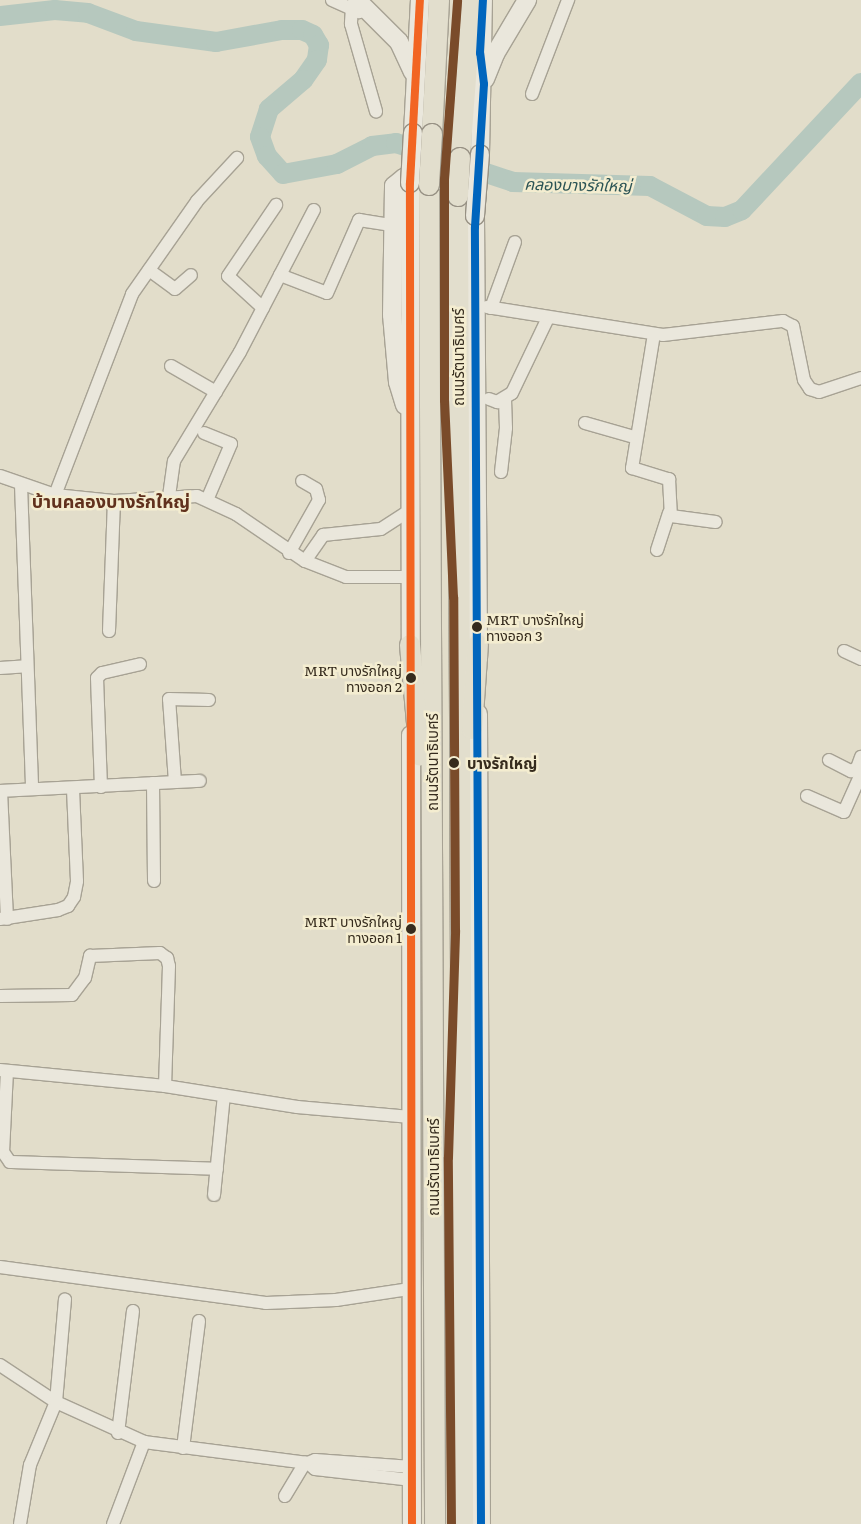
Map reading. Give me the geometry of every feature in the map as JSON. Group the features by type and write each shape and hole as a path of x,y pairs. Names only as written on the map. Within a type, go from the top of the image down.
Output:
{"main road":[{"name":"ถนนรัตนาธิเบศร์","path":"420,0 415,80 422,134"},
{"name":"ถนนรัตนาธิเบศร์","path":"412,1524 410,1289 410,420 422,134 439,0"},
{"name":"ถนนรัตนาธิเบศร์","path":"463,1524 458,196 472,0"},
{"name":"ถนนรัตนาธิเบศร์","path":"481,1524 475,216 484,84 480,53 484,0"},
{"path":"484,84 495,54 527,0"},
{"path":"354,4 384,23 408,58 415,80"},
{"path":"410,420 398,382 392,226 395,183 418,176 459,186 485,222 489,307 497,400 489,564 487,572 478,579"},
{"name":"ถนนรัตนาธิเบศร์","path":"420,184 432,892 436,1524"},
{"path":"461,891 478,644"},
{"path":"410,645 432,892"},
{"path":"423,1524 434,1367"},
{"path":"463,1368 472,1524"}],"street":[{"path":"332,0 354,4 350,24 376,111"},
{"path":"532,94 568,0"},
{"path":"55,495 128,303 197,201 237,158"},
{"path":"263,308 228,276 276,205"},
{"path":"169,496 174,461 216,392 263,308 314,210"},
{"path":"280,275 327,293 359,220 392,226"},
{"path":"515,242 489,307 654,334 783,321 793,326 804,380 810,389 819,392 861,378"},
{"path":"149,270 175,289 191,275"},
{"path":"501,472 506,428 497,400 519,381 548,318"},
{"path":"654,334 634,437 632,468 671,481 668,513 657,550"},
{"path":"171,366 216,392"},
{"path":"585,423 634,437"},
{"path":"204,433 231,444 207,500"},
{"path":"0,476 21,485 55,495 114,501 191,495 207,500 236,514 289,553 346,577 410,577"},
{"path":"289,553 319,500 316,489 302,481"},
{"path":"21,485 26,666 32,789"},
{"path":"109,631 114,501"},
{"path":"305,561 323,535 381,530 410,510"},
{"path":"668,513 716,522"},
{"path":"844,651 861,659"},
{"path":"101,787 97,678 102,673 140,664"},
{"path":"0,668 26,666"},
{"path":"175,782 169,699 209,700"},
{"path":"828,760 851,771 857,768 861,756"},
{"path":"807,796 844,812 861,774"},
{"path":"74,788 78,881 74,896 68,906 58,910 3,919 0,791 200,781"},
{"path":"153,783 154,881"},
{"path":"0,996 72,994 85,978 90,956 160,953 167,958 169,966 165,1086"},
{"path":"217,1169 10,1162 3,1152 3,1071 165,1086 297,1107 411,1116"},
{"path":"214,1195 224,1095"},
{"path":"0,1267 180,1288 266,1303 336,1300 410,1289"},
{"path":"20,1524 30,1466 56,1402 65,1299"},
{"path":"118,1433 133,1311"},
{"path":"183,1448 199,1321"},
{"path":"0,1365 56,1402 118,1433 144,1442 306,1463 314,1469 412,1474"},
{"path":"113,1524 144,1442"},
{"path":"285,1496 306,1463"}],"waterway":[{"name":"คลองบางรักใหญ่","path":"0,16 55,10 88,13 136,31 216,42 282,30 302,30 313,35 319,45 317,60 303,80 269,109 260,137 267,156 283,174 337,164 372,146 396,143 513,182 650,186 707,216 725,217 742,210 861,83"}],"transit line":[{"path":"412,1524 410,183 420,0"},
{"path":"451,1524 448,1157 455,930 453,597 444,400 444,179 457,0"},
{"path":"481,1524 475,227 484,84 480,53 483,0"}],"place":[{"name":"MRT บางรักใหญ่ ทางออก 3","path":"477,627"},
{"name":"MRT บางรักใหญ่ ทางออก 2","path":"411,678"},
{"name":"บางรักใหญ่","path":"454,763"},
{"name":"MRT บางรักใหญ่ ทางออก 1","path":"411,929"}],"district":[{"name":"บ้านคลองบางรักใหญ่","path":"111,501"}]}
